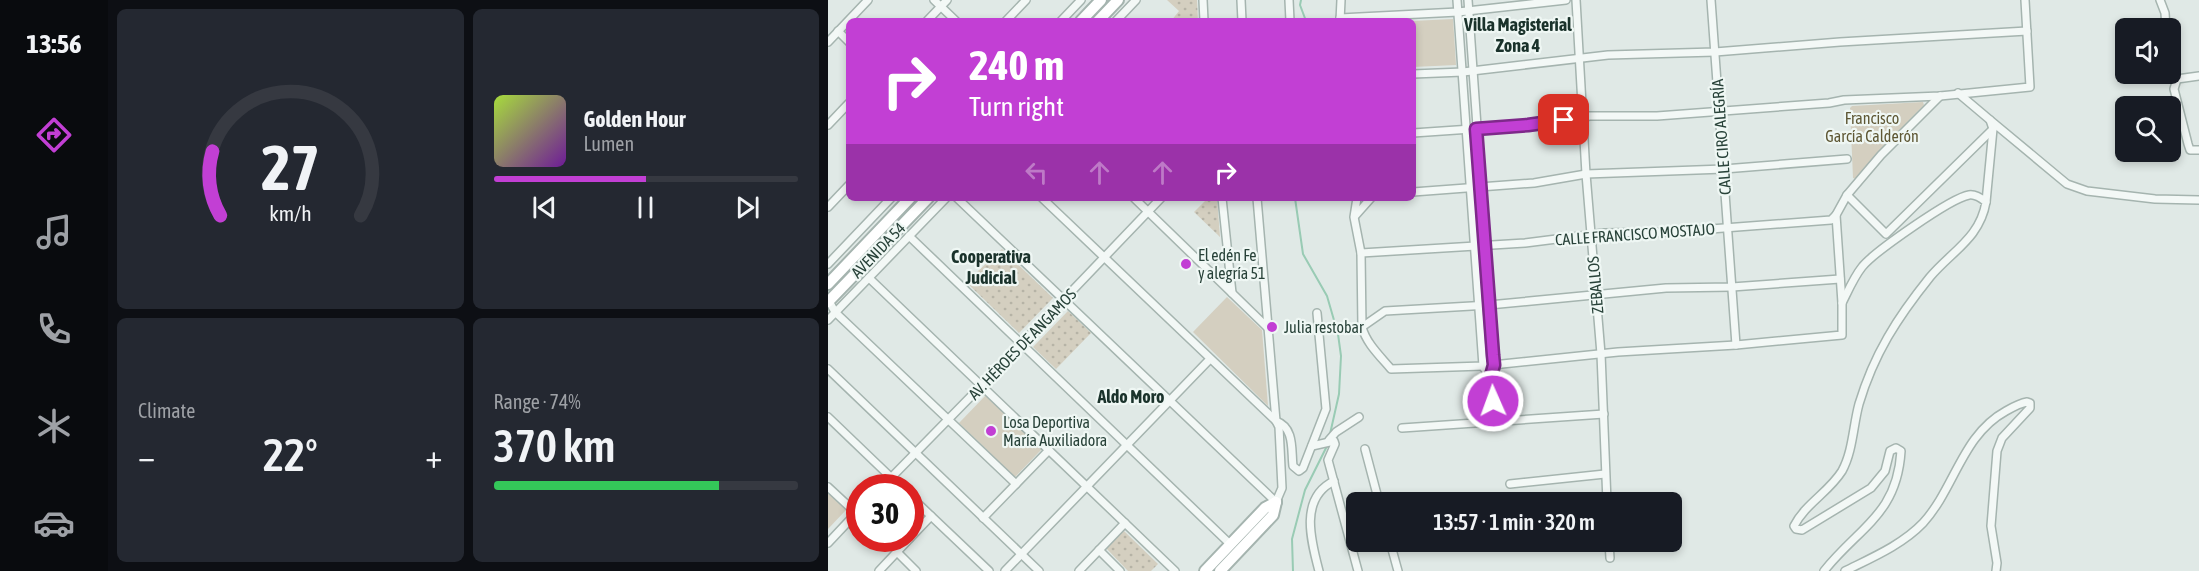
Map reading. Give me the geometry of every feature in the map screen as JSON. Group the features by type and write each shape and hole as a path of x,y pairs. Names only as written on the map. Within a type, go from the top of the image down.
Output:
{"main road":[{"path":"1083,18 1101,0"},
{"path":"1101,18 1118,0"},
{"path":"828,284 907,201"},
{"name":"AVENIDA 54","path":"828,301 925,201"},
{"path":"1205,571 1265,508 1276,502"},
{"path":"1220,571 1273,515 1276,502"}],"street":[{"path":"851,18 868,0"},
{"path":"934,0 953,18"},
{"path":"930,18 947,0"},
{"path":"1009,18 1026,0"},
{"path":"1064,18 1081,0"},
{"path":"1122,18 1136,0"},
{"path":"1203,0 1204,18"},
{"path":"1240,0 1242,18"},
{"path":"1289,0 1290,18"},
{"path":"1340,18 1341,0"},
{"path":"1457,0 1483,366 1490,379 1496,423"},
{"path":"1468,0 1494,365 1490,379"},
{"path":"1370,18 1458,12 1566,0"},
{"name":"ZEBALLOS","path":"1576,0 1586,174 1601,354 1606,492"},
{"name":"CALLE CIRO ALEGRÍA","path":"1711,0 1736,345"},
{"path":"1416,133 1528,125 1582,117 1657,116 1844,100 1941,96 2030,87 2025,0"},
{"path":"2160,0 2165,18"},
{"path":"828,42 846,23"},
{"path":"1416,74 1462,72 1579,58 1715,52 2027,31"},
{"path":"838,32 846,39"},
{"path":"2181,78 2199,76"},
{"path":"2176,84 2174,89 2190,150 2199,150"},
{"path":"1958,93 2067,184 2087,191 2155,199 2199,200"},
{"path":"1357,201 1354,217 1361,254 1362,327 1368,340 1391,369 1483,366 1601,354 1842,335 1836,215 1847,195 1881,155 1941,96"},
{"path":"828,125 846,106"},
{"path":"1824,571 1887,504 1897,478 1902,451 1896,448 1890,451 1885,471 1866,493 1817,519 1802,530 1794,526 1808,507 1835,481 1845,464 1864,389 1882,344 1927,281 1974,232 1984,214 1993,129 1990,120"},
{"path":"1847,195 1886,234 1993,129"},
{"path":"1416,192 1534,183 1586,174 1724,169 1847,159"},
{"path":"828,207 846,188"},
{"path":"1842,303 1862,266 1910,229 1968,195 1974,195 1986,201"},
{"path":"828,264 888,201"},
{"path":"828,320 943,201"},
{"path":"960,201 1276,502 1282,488 1279,427 1276,421 1045,201"},
{"path":"1137,201 1269,329"},
{"name":"AV. HÉROES DE ANGAMOS","path":"894,474 1158,201"},
{"path":"1222,201 1232,293"},
{"path":"1257,201 1276,421"},
{"path":"1354,217 1368,201"},
{"name":"CALLE FRANCISCO MOSTAJO","path":"1361,254 1525,243 1591,234 1727,228 1832,220 1836,215"},
{"path":"909,236 1230,544"},
{"path":"869,278 1175,571"},
{"path":"1362,327 1385,311 1479,306 1666,288 1732,287 1840,279"},
{"path":"828,301 835,312 1016,484"},
{"path":"1276,421 1282,423 1289,432 1293,466 1299,471 1304,468 1326,409 1317,313"},
{"path":"1005,571 1210,359"},
{"path":"828,369 1039,571"},
{"path":"1845,571 1881,553 1921,525 1930,515 1974,437 2000,414 2027,402 2030,403 2030,408 2002,438 1997,451 1991,526 1997,563 1995,571"},
{"path":"1402,428 1604,414"},
{"path":"828,417 888,474"},
{"path":"1312,446 1329,440 1336,432 1359,417"},
{"path":"1329,440 1334,441 1335,444 1328,460 1358,571"},
{"path":"1365,449 1376,492"},
{"path":"983,518 1049,450"},
{"path":"1510,484 1605,474"},
{"path":"1319,571 1310,536 1312,508 1318,493 1334,481"},
{"path":"828,487 846,501"},
{"path":"924,509 989,571"},
{"path":"924,523 931,516"},
{"path":"1079,571 1125,523"},
{"path":"828,543 846,524"},
{"path":"1099,550 1120,571"},
{"path":"879,571 897,552 916,571"},
{"path":"1392,552 1398,571"},
{"path":"1610,552 1610,558"}],"green space":[{"path":"1167,0 1197,0 1198,18 1173,18 1179,11"},
{"path":"1453,19 1456,65 1416,67 1416,21"},
{"name":"Francisco García Calderón","path":"1923,102 1924,105 1878,152 1856,179 1853,178 1850,108 1852,106"},
{"path":"912,201 920,201 839,285 835,282"},
{"path":"1205,201 1217,201 1220,237 1194,212"},
{"path":"1002,249 1053,298 1019,333 966,282"},
{"path":"1227,297 1262,330 1268,406 1193,332"},
{"path":"1068,311 1091,333 1056,369 1033,347"},
{"path":"986,395 1042,449 1015,477 959,423"},
{"path":"828,493 846,510 828,529"},
{"path":"1124,531 1158,564 1151,571 1128,571 1106,548"}],"waterway":[{"path":"1301,0 1300,5 1305,18"},
{"path":"1295,201 1303,254 1327,296 1338,334 1341,356 1339,394 1330,434"},
{"path":"1293,571 1292,539 1305,490 1327,446"}],"place":[{"name":"El edén Fe y alegría 51","path":"1186,264"},
{"name":"Julia restobar","path":"1272,327"},
{"name":"Losa Deportiva María Auxiliadora","path":"991,431"}],"district":[{"name":"Villa Magisterial Zona 4","path":"1518,34"},
{"name":"Cooperativa Judicial","path":"991,266"},
{"name":"Aldo Moro","path":"1131,396"}],"route":[{"path":"1493,401 1490,379 1494,365 1476,129 1564,120"}]}
